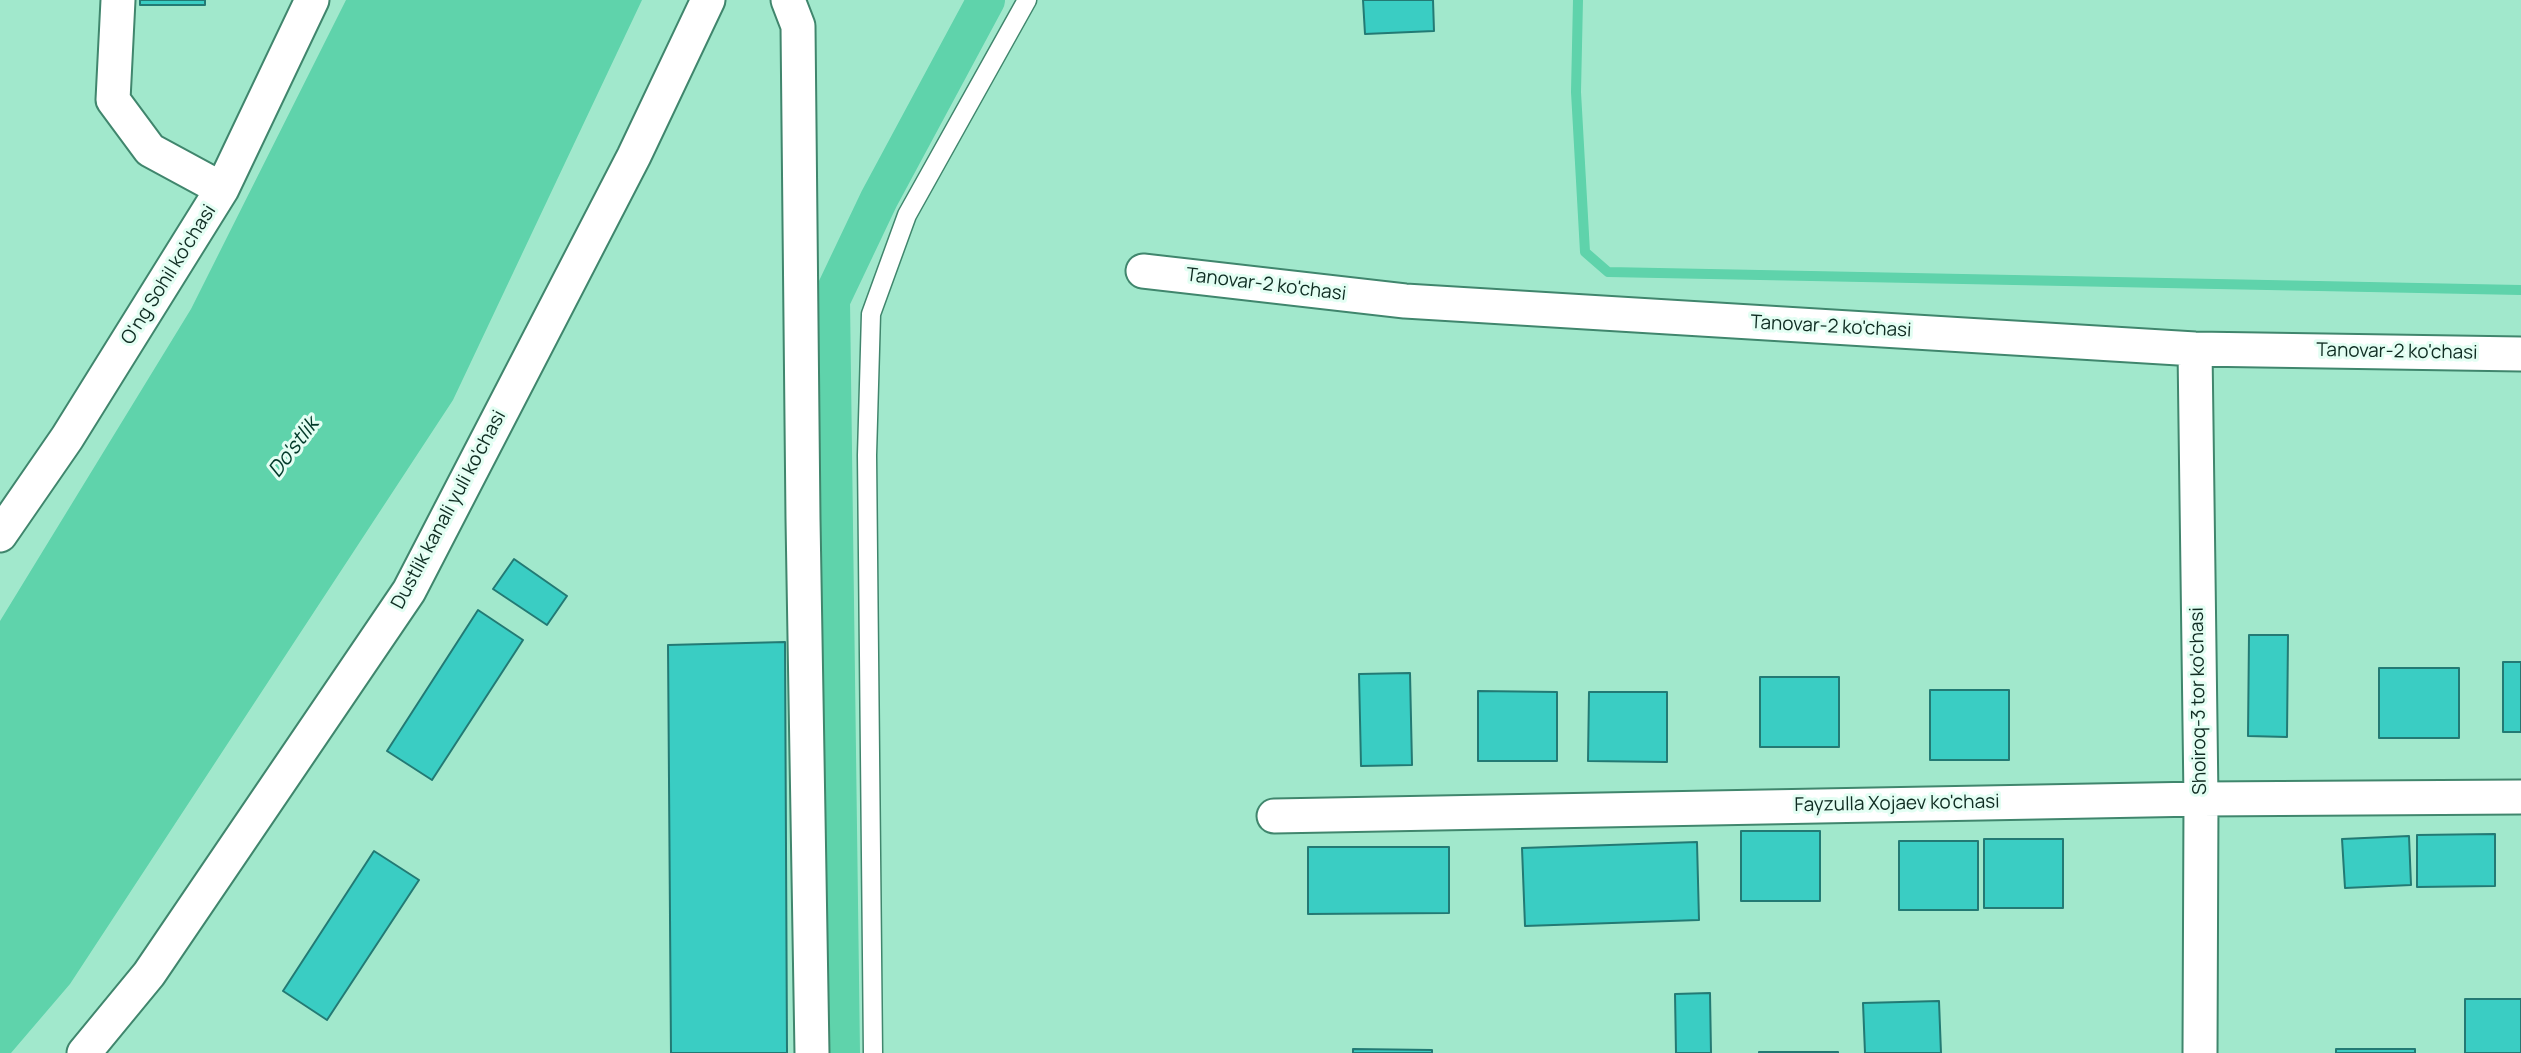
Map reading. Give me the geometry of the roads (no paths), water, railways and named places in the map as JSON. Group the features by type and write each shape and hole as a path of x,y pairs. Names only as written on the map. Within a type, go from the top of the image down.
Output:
{"street":[{"path":"118,0 113,100 150,150 222,189"},
{"name":"O'ng Sohil ko'chasi","path":"0,535 67,438 222,189 312,0"},
{"name":"Dustlik kanali yuli ko'chasi","path":"84,1053 149,974 409,591 634,156 708,0"},
{"path":"788,0 798,26 812,1053"},
{"name":"Tanovar-2 ko'chasi","path":"1143,271 1405,301 2195,349 2521,354"},
{"name":"Shoiroq-3 tor ko'chasi","path":"2195,349 2201,799 2200,1053"},
{"name":"Fayzulla Xojaev ko'chasi","path":"1274,816 2201,799 2521,797"}],"lane":[{"path":"873,1053 867,454 871,314 907,215 1027,0"}],"water":[{"name":"Do'stlik","path":"346,0 642,0 453,400 70,984 11,1053 0,1053 0,621 191,309"}],"waterway":[{"path":"841,1053 831,300 879,199 986,0"},
{"path":"1578,0 1576,92 1585,252 1608,272 2521,290"}]}
